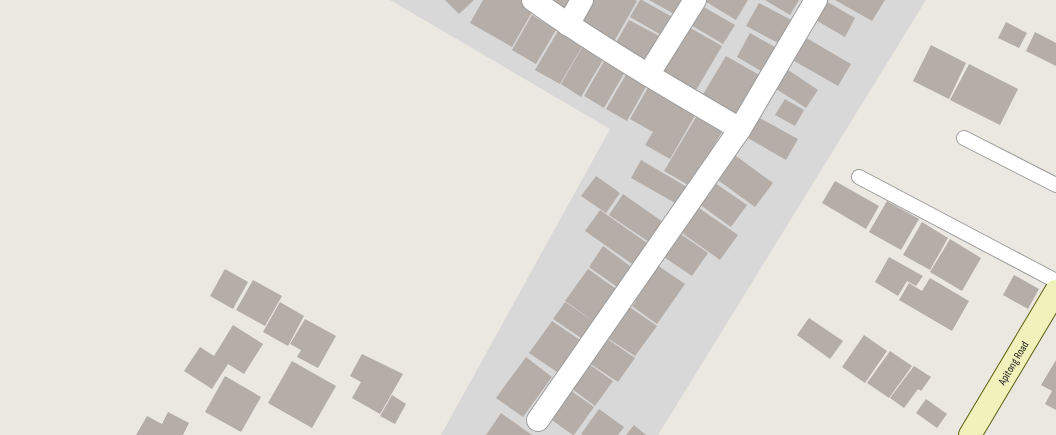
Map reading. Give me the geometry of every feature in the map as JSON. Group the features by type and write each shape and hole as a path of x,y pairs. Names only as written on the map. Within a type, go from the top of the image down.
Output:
{"street":[{"path":"533,0 568,25 648,75 740,129"},
{"path":"568,25 582,0"},
{"path":"648,75 695,0"},
{"path":"538,420 740,129 816,0"},
{"name":"Apitong Road","path":"970,435 1056,291"}],"lane":[{"path":"964,138 1056,185"},
{"path":"859,177 1056,281"}],"shaded area":[{"path":"390,0 926,0 658,435 441,435 610,129"}],"building":[{"path":"445,0 474,0 459,14"},
{"path":"483,0 523,0 535,7 512,47 470,23"},
{"path":"542,0 569,0 562,12"},
{"path":"592,0 637,1 612,45 578,25"},
{"path":"640,0 674,18 663,36 630,17"},
{"path":"649,0 685,0 676,15"},
{"path":"703,0 748,0 736,20"},
{"path":"765,0 799,0 790,15"},
{"path":"824,0 855,18 845,37 812,18"},
{"path":"835,0 885,0 872,21"},
{"path":"759,3 793,21 780,44 746,26"},
{"path":"702,6 735,25 723,44 691,25"},
{"path":"532,15 556,30 536,64 512,50"},
{"path":"629,20 661,37 646,64 614,46"},
{"path":"1006,22 1027,33 1019,48 998,38"},
{"path":"687,26 722,46 695,92 660,72"},
{"path":"558,31 583,45 560,84 535,70"},
{"path":"1035,32 1056,43 1056,66 1026,51"},
{"path":"750,33 780,50 766,74 737,57"},
{"path":"803,36 851,64 838,86 789,58"},
{"path":"931,45 966,63 949,99 913,81"},
{"path":"583,46 604,58 581,97 561,84"},
{"path":"726,56 761,76 734,122 699,101"},
{"path":"606,58 626,70 604,108 584,96"},
{"path":"969,64 1018,89 1000,125 950,100"},
{"path":"785,68 818,90 806,108 773,87"},
{"path":"628,71 648,83 627,121 606,109"},
{"path":"650,84 697,112 670,159 645,145 653,132 630,119"},
{"path":"785,99 804,110 795,126 775,115"},
{"path":"699,112 725,127 690,186 664,171"},
{"path":"758,117 798,139 786,160 746,137"},
{"path":"732,153 773,183 755,207 715,178"},
{"path":"641,160 687,187 677,204 631,178"},
{"path":"596,176 620,193 606,213 581,196"},
{"path":"835,181 879,206 866,229 822,203"},
{"path":"715,183 747,205 731,227 699,204"},
{"path":"623,194 663,222 649,242 609,215"},
{"path":"887,201 919,219 901,250 869,232"},
{"path":"699,208 738,235 720,260 682,233"},
{"path":"600,210 650,245 635,266 585,231"},
{"path":"922,222 948,238 930,270 903,255"},
{"path":"675,230 708,253 692,276 658,253"},
{"path":"950,239 981,258 962,291 930,272"},
{"path":"603,246 634,269 620,289 589,267"},
{"path":"889,257 923,276 916,286 907,281 898,296 875,282"},
{"path":"657,265 685,284 657,324 632,306 636,301 629,296"},
{"path":"225,269 248,282 233,309 210,296"},
{"path":"588,269 619,291 596,323 565,301"},
{"path":"1014,275 1039,289 1028,309 1003,295"},
{"path":"930,278 969,301 952,331 899,300 909,283 922,291"},
{"path":"253,280 282,296 265,326 236,310"},
{"path":"280,302 304,316 288,346 263,332"},
{"path":"565,302 596,323 584,340 553,319"},
{"path":"628,306 657,326 635,356 606,337"},
{"path":"809,318 843,341 830,359 797,335"},
{"path":"305,319 336,336 318,368 297,357 301,350 290,344"},
{"path":"552,321 583,342 560,374 529,353"},
{"path":"233,325 263,344 244,374 228,364 212,389 184,371 200,347 214,356"},
{"path":"864,335 887,351 865,383 842,367"},
{"path":"603,336 635,358 618,382 586,361"},
{"path":"890,351 912,366 889,398 867,383"},
{"path":"362,354 403,374 380,414 352,398 361,382 350,376"},
{"path":"526,357 552,377 523,417 496,398"},
{"path":"1056,360 1056,410 1045,404 1052,391 1041,385"},
{"path":"292,361 336,386 312,428 268,403"},
{"path":"586,362 613,381 595,406 568,386"},
{"path":"914,366 931,377 921,391 918,389 904,408 890,398"},
{"path":"225,376 261,397 241,432 205,412"},
{"path":"567,388 594,407 574,435 546,416"},
{"path":"392,395 406,404 395,424 380,416"},
{"path":"926,399 947,414 937,428 916,413"},
{"path":"599,409 624,427 618,435 581,434"},
{"path":"168,412 189,423 183,435 136,435 147,416 162,424"},
{"path":"501,413 532,435 486,435"},
{"path":"634,425 646,435 626,435"}]}
